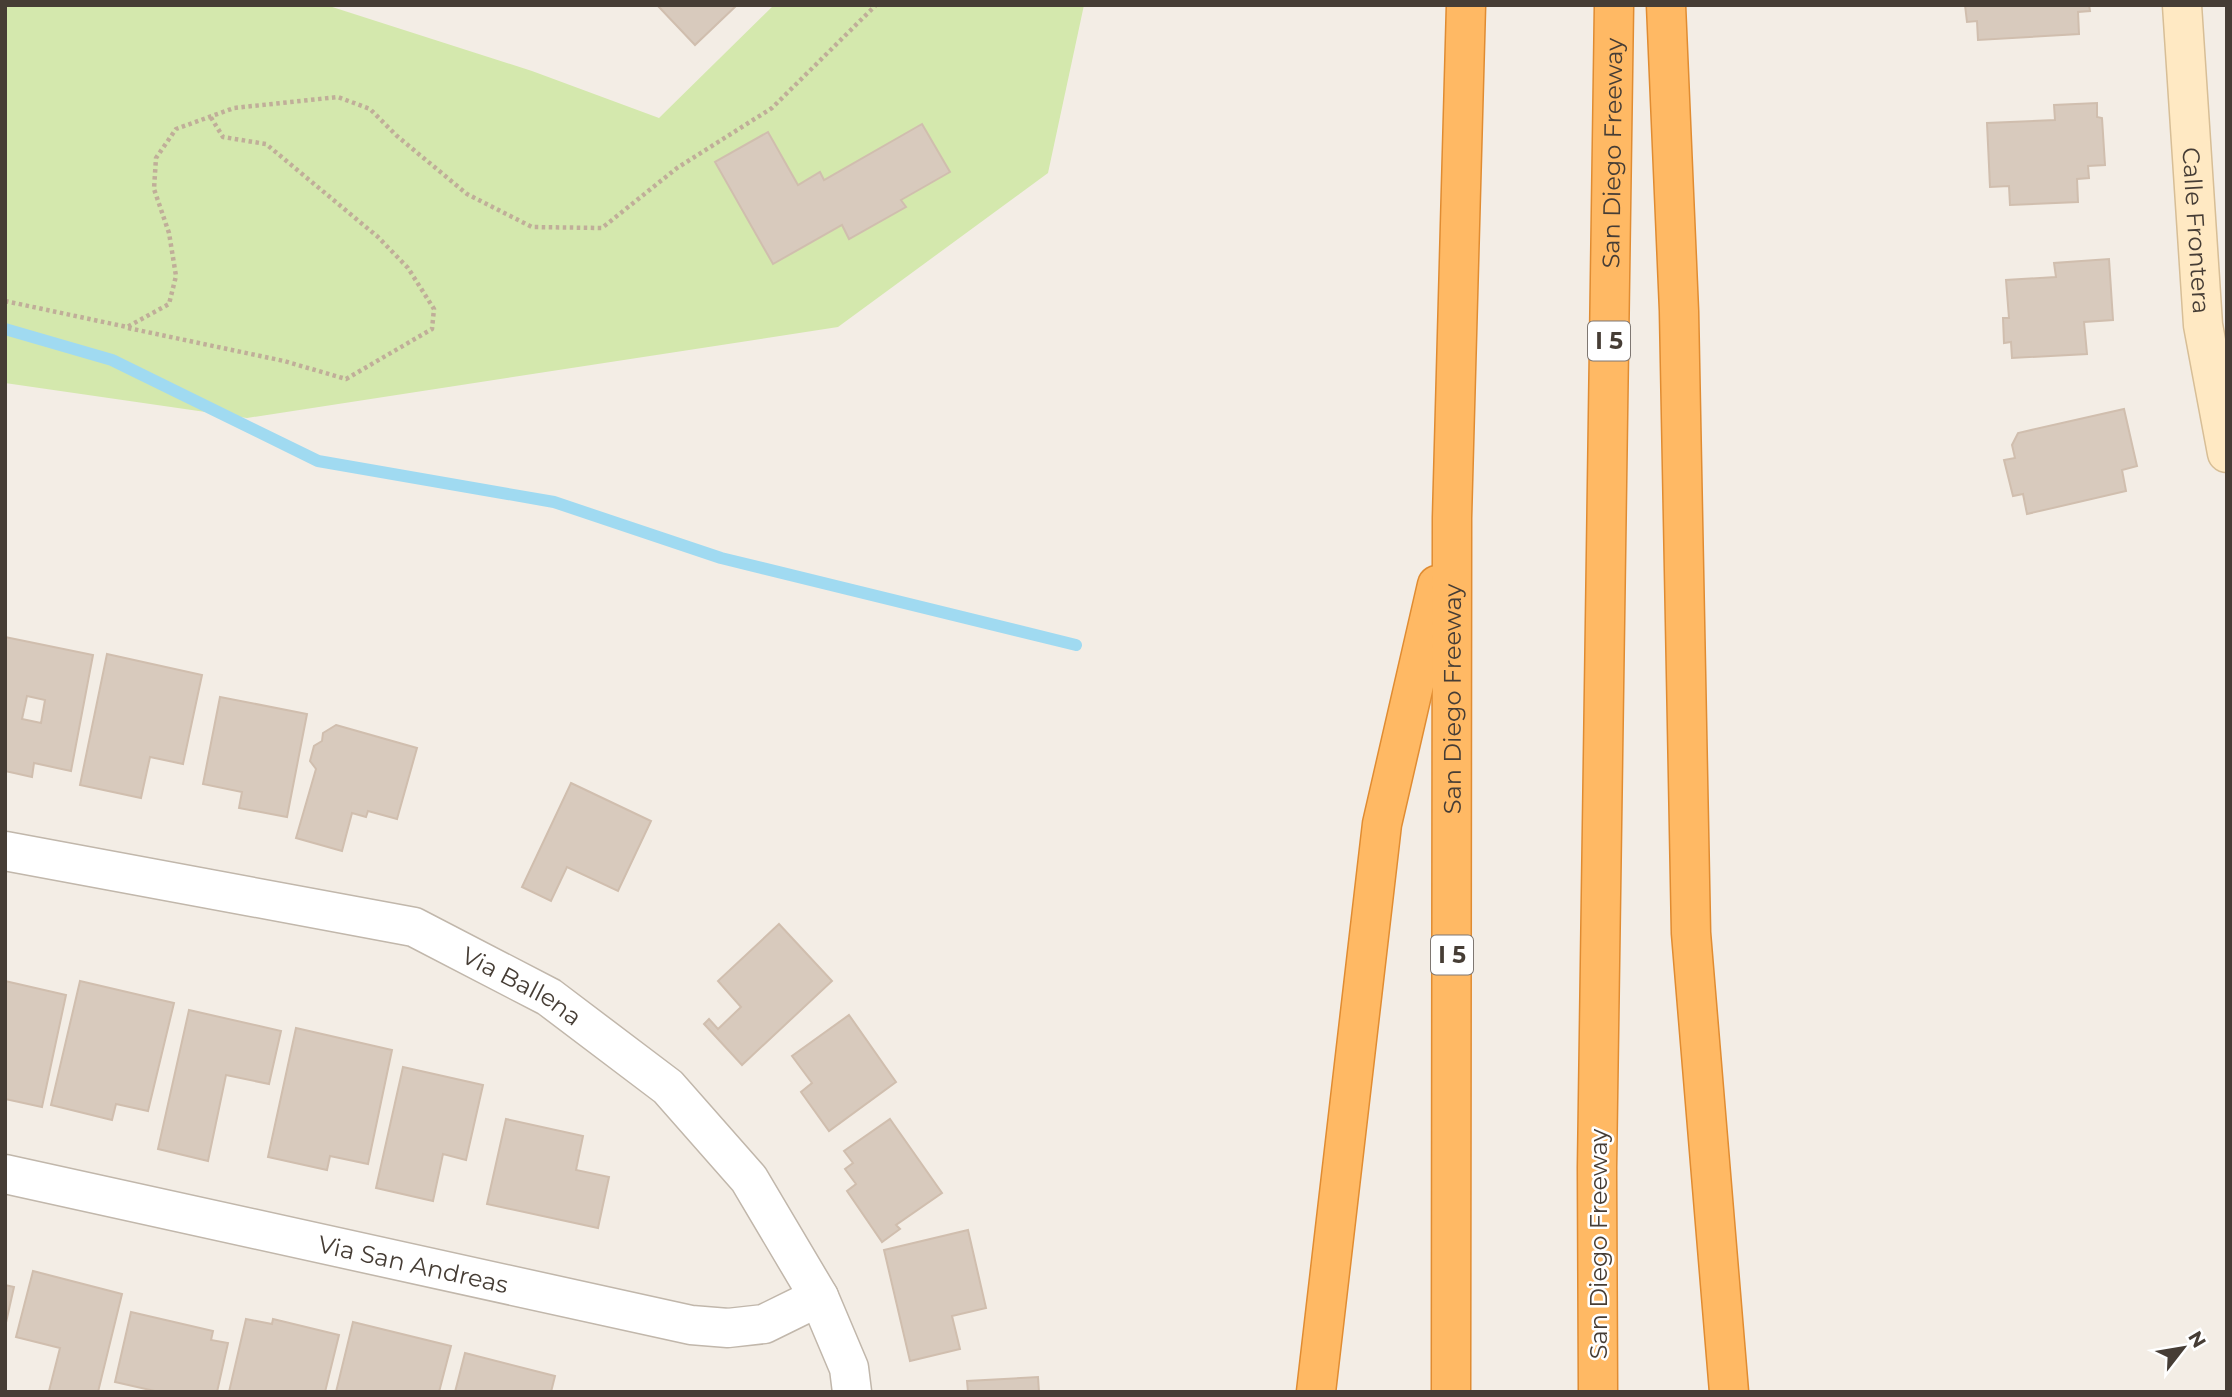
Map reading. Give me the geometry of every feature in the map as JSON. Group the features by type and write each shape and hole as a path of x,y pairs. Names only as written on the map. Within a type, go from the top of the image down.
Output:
{"highway":[{"name":"San Diego Freeway","path":"1451,1392 1452,518 1466,5"},
{"name":"San Diego Freeway","path":"1598,1392 1597,1168 1614,5"},
{"path":"1666,5 1679,311 1691,933 1728,1392"},
{"path":"1316,1392 1382,824 1452,518"}],"street":[{"name":"Calle Frontera","path":"2182,5 2203,325 2227,453"},
{"name":"Via Ballena","path":"5,851 414,927 549,998 668,1087 749,1179 819,1297 849,1368 852,1392"},
{"name":"Via San Andreas","path":"5,1174 691,1325 728,1328 764,1324 819,1297"}],"path":[{"path":"127,327 169,304 176,276 169,233 154,189 156,158 176,129 234,108 338,97 370,109 397,136 467,194 531,227 602,228 677,168 772,108 876,5"},
{"path":"5,302 284,361 346,379 432,329 434,309 408,268 378,237 266,144 223,137 210,116"}],"green space":[{"path":"5,5 326,5 532,71 659,118 774,5 1084,5 1048,173 838,327 247,418 5,383"}],"building":[{"path":"657,5 737,5 695,45"},
{"path":"1965,5 2089,5 2090,11 2078,12 2079,34 1978,40 1977,21 1967,22"},
{"path":"2097,103 2097,117 2102,118 2105,165 2088,166 2089,178 2077,179 2078,202 2010,205 2009,186 1990,187 1987,123 2055,120 2054,105"},
{"path":"922,124 950,172 901,200 906,207 849,239 842,225 773,264 715,162 768,132 798,185 820,172 824,180"},
{"path":"2109,259 2113,320 2084,322 2087,354 2012,358 2011,342 2004,343 2003,318 2009,318 2006,280 2056,277 2054,263"},
{"path":"2124,409 2137,466 2122,470 2126,491 2027,514 2023,494 2013,496 2004,460 2015,458 2012,445 2018,433"},
{"path":"5,637 93,655 71,771 34,763 32,777 5,771","holes":["27,696 45,700 41,723 22,719"]},
{"path":"107,654 202,675 183,764 150,757 141,798 80,785"},
{"path":"220,697 307,714 287,817 239,808 242,792 203,784"},
{"path":"336,725 417,748 397,819 368,811 366,817 352,813 342,851 296,838 316,769 310,761 314,746 322,741 323,733"},
{"path":"571,783 651,821 618,891 567,867 551,901 522,887"},
{"path":"779,924 832,981 742,1065 704,1024 709,1019 718,1029 741,1007 718,981"},
{"path":"5,981 66,995 42,1107 5,1099"},
{"path":"80,981 174,1003 148,1111 116,1104 112,1120 51,1105"},
{"path":"189,1010 281,1031 269,1084 226,1075 208,1161 158,1149"},
{"path":"849,1015 896,1082 829,1131 801,1092 812,1083 792,1056"},
{"path":"296,1028 392,1050 368,1164 330,1156 327,1170 268,1157"},
{"path":"403,1067 483,1085 466,1160 443,1154 433,1201 376,1188"},
{"path":"506,1119 583,1136 576,1170 609,1177 598,1228 487,1204"},
{"path":"890,1119 942,1193 896,1225 900,1229 882,1242 847,1191 856,1184 845,1169 853,1163 844,1151"},
{"path":"968,1230 986,1308 952,1316 960,1349 910,1361 884,1250"},
{"path":"33,1271 122,1294 98,1392 49,1391 60,1348 16,1337"},
{"path":"5,1285 14,1287 5,1327"},
{"path":"131,1312 213,1331 211,1340 228,1343 217,1392 159,1392 115,1382"},
{"path":"246,1319 272,1324 273,1319 339,1335 325,1392 229,1392"},
{"path":"353,1322 451,1346 439,1392 336,1392"},
{"path":"465,1353 555,1376 551,1392 455,1392"},
{"path":"1038,1377 1039,1392 968,1392 967,1381"}],"waterway":[{"path":"5,329 112,360 318,461 554,502 721,558 1076,645"}]}
